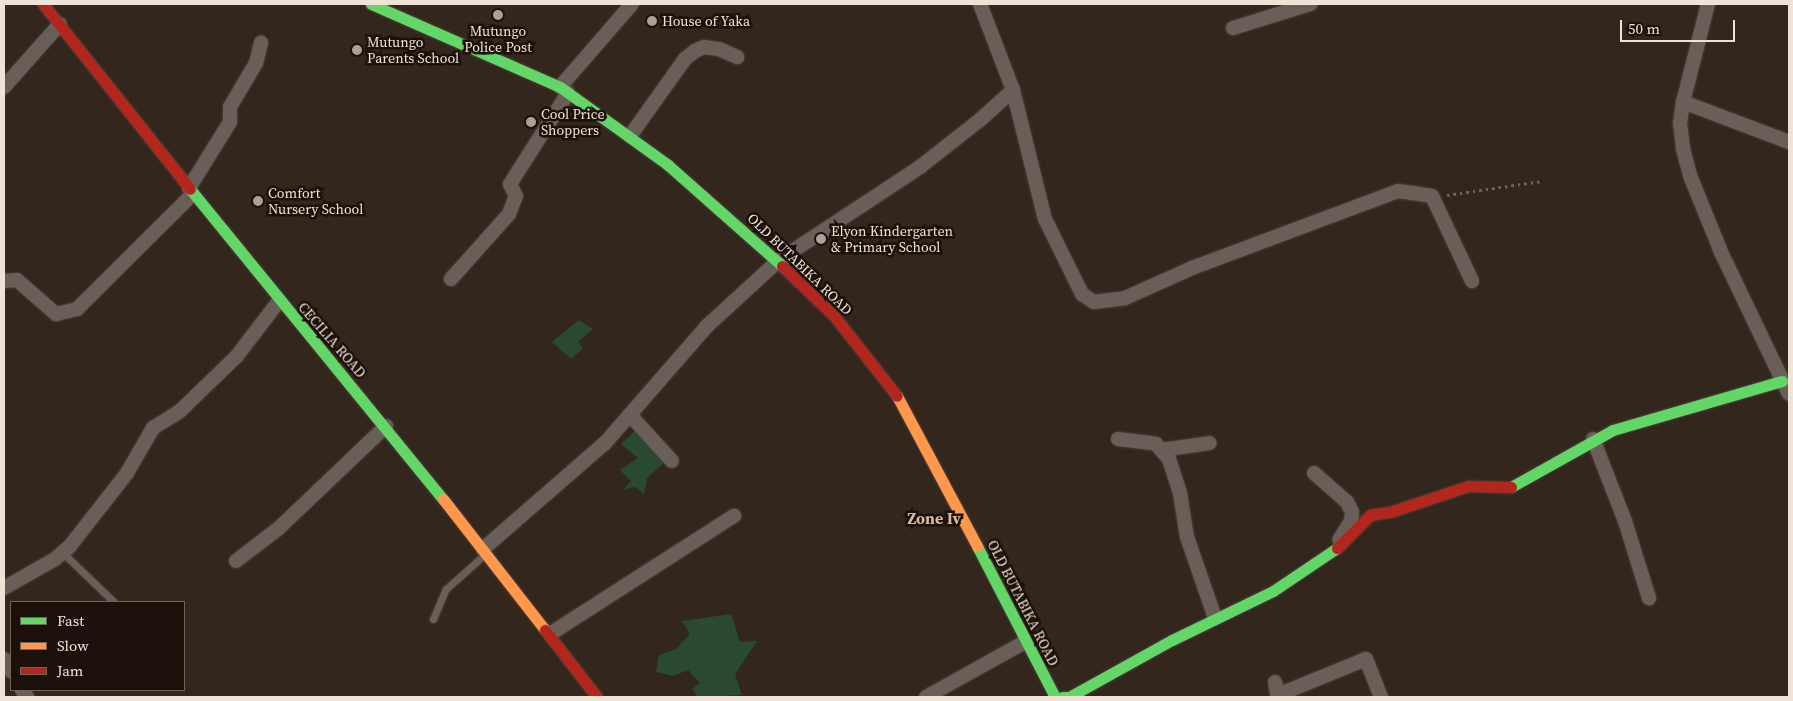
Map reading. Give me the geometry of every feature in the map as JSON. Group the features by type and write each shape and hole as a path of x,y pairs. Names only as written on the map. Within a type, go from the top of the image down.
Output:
{"street":[{"name":"CECILIA ROAD","path":"43,4 279,301 386,426 550,634 597,697"},
{"name":"OLD BUTABIKA ROAD","path":"371,4 564,90 668,164 779,260 866,353 906,408 1055,697"},
{"path":"450,279 509,214 516,196 510,184 564,90 632,4"},
{"path":"982,4 1013,90 1045,219 1082,294 1094,302 1125,298 1192,268 1398,190 1432,196 1472,281"},
{"path":"1233,28 1310,4"},
{"path":"1708,4 1683,102 1680,123 1691,178 1789,394"},
{"path":"4,87 60,24"},
{"path":"4,281 17,280 56,314 77,309 191,191 230,122 230,107 256,63 261,43"},
{"path":"630,136 695,51 704,48 719,49 737,57"},
{"path":"484,551 605,442 630,416 706,326 779,260 920,167 980,120 1013,90"},
{"path":"1683,102 1789,142"},
{"path":"4,588 63,553 127,473 153,428 180,411 236,357 279,301"},
{"path":"1062,697 1069,696 1215,618 1273,591 1334,550 1370,515 1390,512 1468,486 1507,490 1593,439 1782,381"},
{"path":"630,416 672,461"},
{"path":"236,561 279,528 386,426"},
{"path":"1118,439 1156,444 1169,459 1180,492 1187,537 1215,618"},
{"path":"1593,439 1625,521 1649,598"},
{"path":"1161,450 1210,443"},
{"path":"1314,473 1347,502 1352,512 1351,521 1334,550"},
{"path":"550,634 734,516"},
{"path":"926,697 1025,642"},
{"path":"1277,691 1366,659 1381,697"}],"lane":[{"path":"433,619 446,589 484,551"},
{"path":"63,553 113,601"}],"path":[{"path":"1432,196 1542,181"}],"green space":[{"path":"579,320 593,329 578,342 583,348 571,359 552,342"},
{"path":"637,429 665,462 647,478 644,494 635,487 623,490 631,481 620,470 638,458 621,444"},
{"path":"731,614 740,642 757,641 735,674 742,695 698,697 692,689 700,683 688,670 673,676 656,672 659,655 676,649 690,634 682,621"}],"traffic: fast":[{"path":"371,4 560,87 668,165 782,266"},
{"path":"190,189 443,499"},
{"path":"1511,487 1613,430 1782,381"},
{"path":"977,546 1055,697"},
{"path":"1062,697 1069,697 1172,640 1273,591 1337,548"}],"traffic: slow":[{"path":"897,396 977,546"},
{"path":"443,499 545,630"}],"traffic: jam":[{"path":"43,4 190,189"},
{"path":"782,266 835,317 897,396"},
{"path":"1337,548 1370,515 1390,512 1468,486 1511,487"},
{"path":"545,630 597,697"}],"place":[{"name":"Mutungo Police Post","path":"498,15"},
{"name":"House of Yaka","path":"652,21"},
{"name":"Mutungo Parents School","path":"357,50"},
{"name":"Cool Price Shoppers","path":"531,122"},
{"name":"Comfort Nursery School","path":"258,201"},
{"name":"Elyon Kindergarten & Primary School","path":"821,239"}],"district":[{"name":"Zone Iv","path":"934,518"}]}
